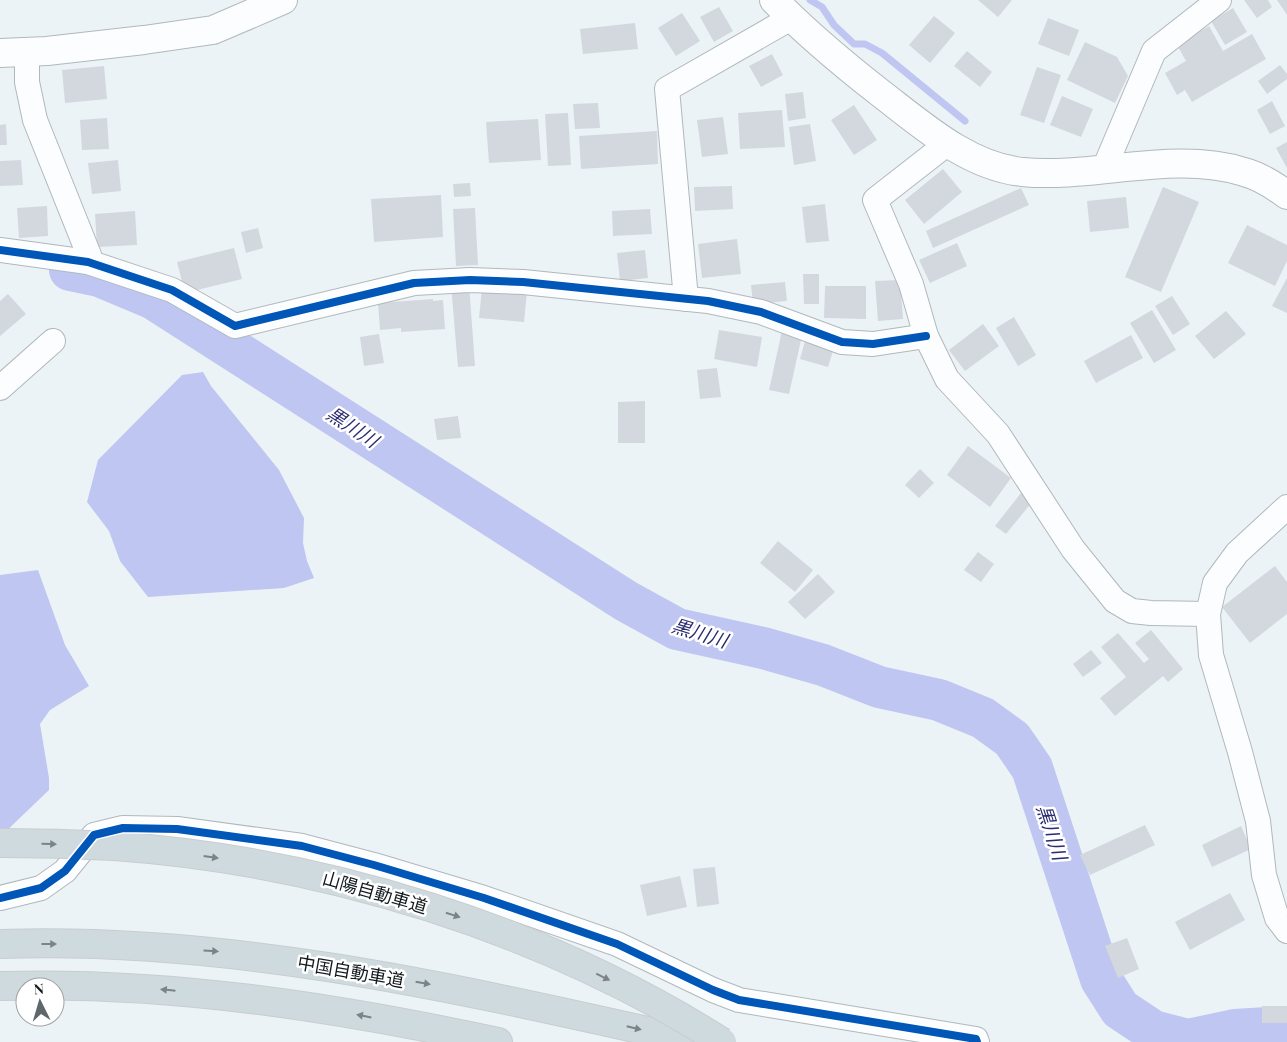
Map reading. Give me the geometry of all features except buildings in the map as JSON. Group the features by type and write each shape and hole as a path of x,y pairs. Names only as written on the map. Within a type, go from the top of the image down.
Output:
{"highway":[{"name":"山陽自動車道","path":"0,843 115,846 212,857 315,876 405,899 482,925 563,958 642,996 722,1042"},
{"name":"中国自動車道","path":"0,944 107,944 228,952 306,963 462,990 697,1042"},
{"path":"0,986 153,989 299,1004 498,1042"}],"street":[{"path":"0,53 144,40 213,30 283,0"},
{"path":"1104,169 1154,51 1219,0"},
{"path":"686,300 667,89 782,9 844,64 948,143 987,164 1021,172 1056,173 1178,164 1211,164 1245,172 1276,187 1287,195"},
{"path":"27,52 27,82 35,120 89,255 88,262"},
{"path":"948,143 875,200 911,284 926,336 947,379 998,434 1073,549 1115,601 1132,611 1208,614"},
{"path":"0,250 88,262 172,290 235,326 414,283 470,280 522,282 708,301 761,312 842,342 873,344 926,336"},
{"path":"0,388 53,341"},
{"path":"1287,507 1237,553 1215,583 1208,614 1211,655 1258,821 1264,875 1277,918 1287,930"},
{"path":"0,898 41,888 65,871 94,835 123,828 177,829 302,846 374,865 484,898 617,944 713,990 740,1000 976,1038 977,1042"}],"water":[{"path":"203,372 211,386 279,470 304,518 303,543 307,561 314,578 284,588 148,597 120,561 109,531 87,502 98,460 182,375"},
{"path":"38,570 65,645 89,686 50,710 40,724 49,778 49,790 0,837 0,575"}],"waterway":[{"path":"810,0 822,7 834,25 854,44 865,44 882,53 965,121"},
{"name":"黒川川","path":"70,270 99,276 154,299 626,601 677,629 763,648 823,665 879,687 939,700 983,718 1012,739 1032,768 1101,979 1120,1009 1153,1031 1188,1040 1235,1030 1268,1028 1287,1030"}],"cycle path":[{"path":"0,250 88,262 172,290 235,326 414,283 470,280 523,282 708,301 761,312 842,342 873,344 926,336"},
{"path":"0,898 41,888 65,871 94,835 123,828 177,829 302,846 374,865 484,898 617,944 713,990 739,1000 976,1039 977,1042"}]}
